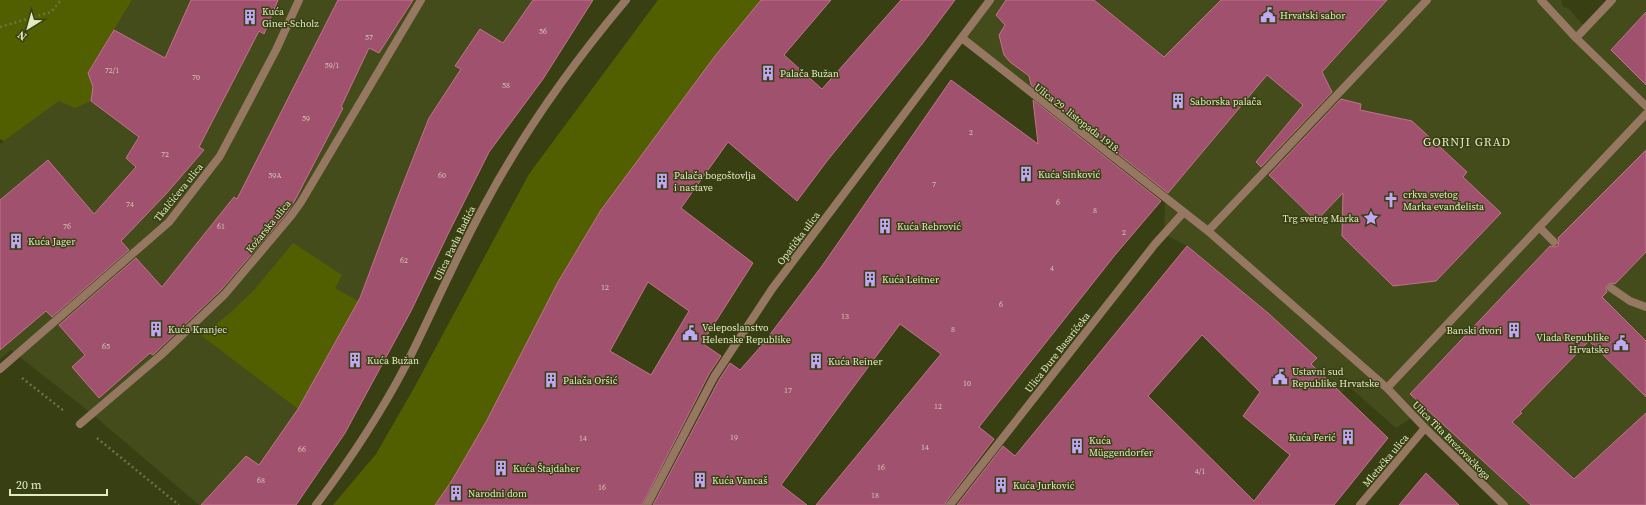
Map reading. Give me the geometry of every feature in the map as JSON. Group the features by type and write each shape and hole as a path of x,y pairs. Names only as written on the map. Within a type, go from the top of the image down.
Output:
{"street":[{"name":"Tkalčićeva ulica","path":"0,369 169,222 220,156 276,50 300,0"},
{"name":"Kožarska ulica","path":"80,424 161,355 225,294 291,216 301,202 421,0"},
{"name":"Ulica Pavla Radića","path":"316,505 361,442 386,402 502,173 554,94 626,0"},
{"name":"Opatička ulica","path":"647,505 714,377 749,322 772,289 990,0"},
{"path":"1208,231 1427,0"},
{"path":"1541,0 1576,38 1646,106"},
{"path":"1576,38 1612,0"},
{"name":"Ulica 29. listopada 1918.","path":"962,38 1182,213"},
{"path":"1182,213 1208,231 1387,388 1646,114"},
{"name":"Ulica Đure Basaričeka","path":"950,505 1155,244 1182,213"},
{"path":"1538,227 1554,242"},
{"path":"1611,288 1630,301 1646,306"},
{"name":"Ulica Tita Brezovačkoga","path":"1387,388 1425,428 1504,505"},
{"name":"Mletačka ulica","path":"1360,505 1425,428"}],"path":[{"path":"0,26 51,12 61,0"}],"shaded area":[{"path":"0,0 132,0 88,73 93,87 91,101 75,108 59,101 4,141 0,139"},
{"path":"132,0 593,0 543,79 489,152 292,505 199,505 92,414 11,350 0,359 0,144 59,101 93,87 88,73"},
{"path":"658,0 761,0 715,56 601,210 558,282 486,422 451,482 435,505 333,505 376,454 414,388 529,174"},
{"path":"990,0 1561,0 1563,7 1568,8 1586,28 1612,0 1646,0 1646,505 1504,505 1414,416 1396,428 1347,385 1301,447 1291,456 1243,416 1260,392 1233,355 1267,312 1187,246 1164,234 1165,199 962,38"},
{"path":"293,243 342,275 335,288 358,301 298,409 202,336 231,312 255,289"}],"building":[{"path":"191,0 278,0 264,34 259,31 199,147 204,150 166,194 121,241 129,250 52,317 46,311 0,350 0,200 48,160 94,214 136,167 126,158 139,137 91,101 93,87 88,73 114,30 165,58"},
{"path":"338,0 413,0 379,53 369,48 341,107 343,108 287,213 221,290 153,355 150,353 99,398 72,367 85,355 59,325 136,258 162,287 234,197 237,199"},
{"path":"533,0 593,0 543,79 489,152 411,311 345,433 296,505 201,505 246,456 259,465 298,409 360,298 429,118 461,69 455,66 480,29 503,43"},
{"path":"761,0 831,0 784,55 822,89 901,0 955,0 922,44 827,161 797,201 728,142 681,208 753,263 702,343 721,356 709,374 642,505 435,505 451,482 486,422 558,282 601,210 715,56","holes":["648,282 689,311 651,375 610,351"]},
{"name":"Saborska palača","path":"1006,0 1094,0 1164,57 1221,0 1387,0 1322,72 1332,92 1261,167 1256,162 1303,105 1267,75 1168,193 1031,85 1029,76 1010,62 1004,55 999,35 1005,25 996,15"},
{"path":"1646,12 1646,85 1611,50"},
{"path":"951,80 1038,144 1033,100 1161,201 1115,255 979,427 994,439 945,505 816,505 941,354 900,324 781,485 807,505 653,505 719,380 730,363 740,370 762,345 822,266"},
{"name":"crkva svetog Marka evanđelista","path":"1341,99 1361,104 1360,110 1412,121 1467,172 1463,177 1501,213 1436,281 1393,286 1342,236 1343,193 1316,221 1269,175"},
{"name":"Banski dvori","path":"1646,150 1646,252 1615,284 1611,283 1607,285 1607,292 1602,297 1646,341 1646,397 1589,341 1512,422 1574,479 1646,413 1646,505 1531,505 1410,394 1550,246 1558,246 1558,238"},
{"path":"1187,246 1268,313 1317,358 1311,364 1388,438 1334,505 957,505 1003,446 1015,456","holes":["1202,335 1260,392 1243,416 1290,455 1254,501 1148,396"]},
{"path":"1426,473 1459,505 1399,505"}],"place":[{"name":"Hrvatski sabor","path":"1268,15"},
{"name":"Kuća Giner-Scholz","path":"250,17"},
{"name":"Palača Bužan","path":"768,73"},
{"name":"Saborska palača","path":"1178,101"},
{"name":"Kuća Sinković","path":"1026,174"},
{"name":"Palača bogoštovlja i nastave","path":"662,181"},
{"name":"crkva svetog Marka evanđelista","path":"1391,200"},
{"name":"Trg svetog Marka","path":"1371,218"},
{"name":"Kuća Rebrović","path":"885,226"},
{"name":"Kuća Jager","path":"16,241"},
{"name":"Kuća Leitner","path":"870,279"},
{"name":"Kuća Kranjec","path":"156,329"},
{"name":"Banski dvori","path":"1514,330"},
{"name":"Veleposlanstvo Helenske Republike","path":"690,333"},
{"name":"Vlada Republike Hrvatske","path":"1621,343"},
{"name":"Kuća Bužan","path":"355,360"},
{"name":"Kuća Reiner","path":"816,361"},
{"name":"Ustavni sud Republike Hrvatske","path":"1280,377"},
{"name":"Palača Oršić","path":"551,380"},
{"name":"Kuća Ferić","path":"1348,437"},
{"name":"Kuća Müggendorfer","path":"1077,446"},
{"name":"Kuća Štajdaher","path":"501,468"},
{"name":"Kuća Vancaš","path":"700,480"},
{"name":"Kuća Jurković","path":"1001,485"},
{"name":"Narodni dom","path":"456,493"}],"district":[{"name":"GORNJI GRAD","path":"1467,142"}]}
